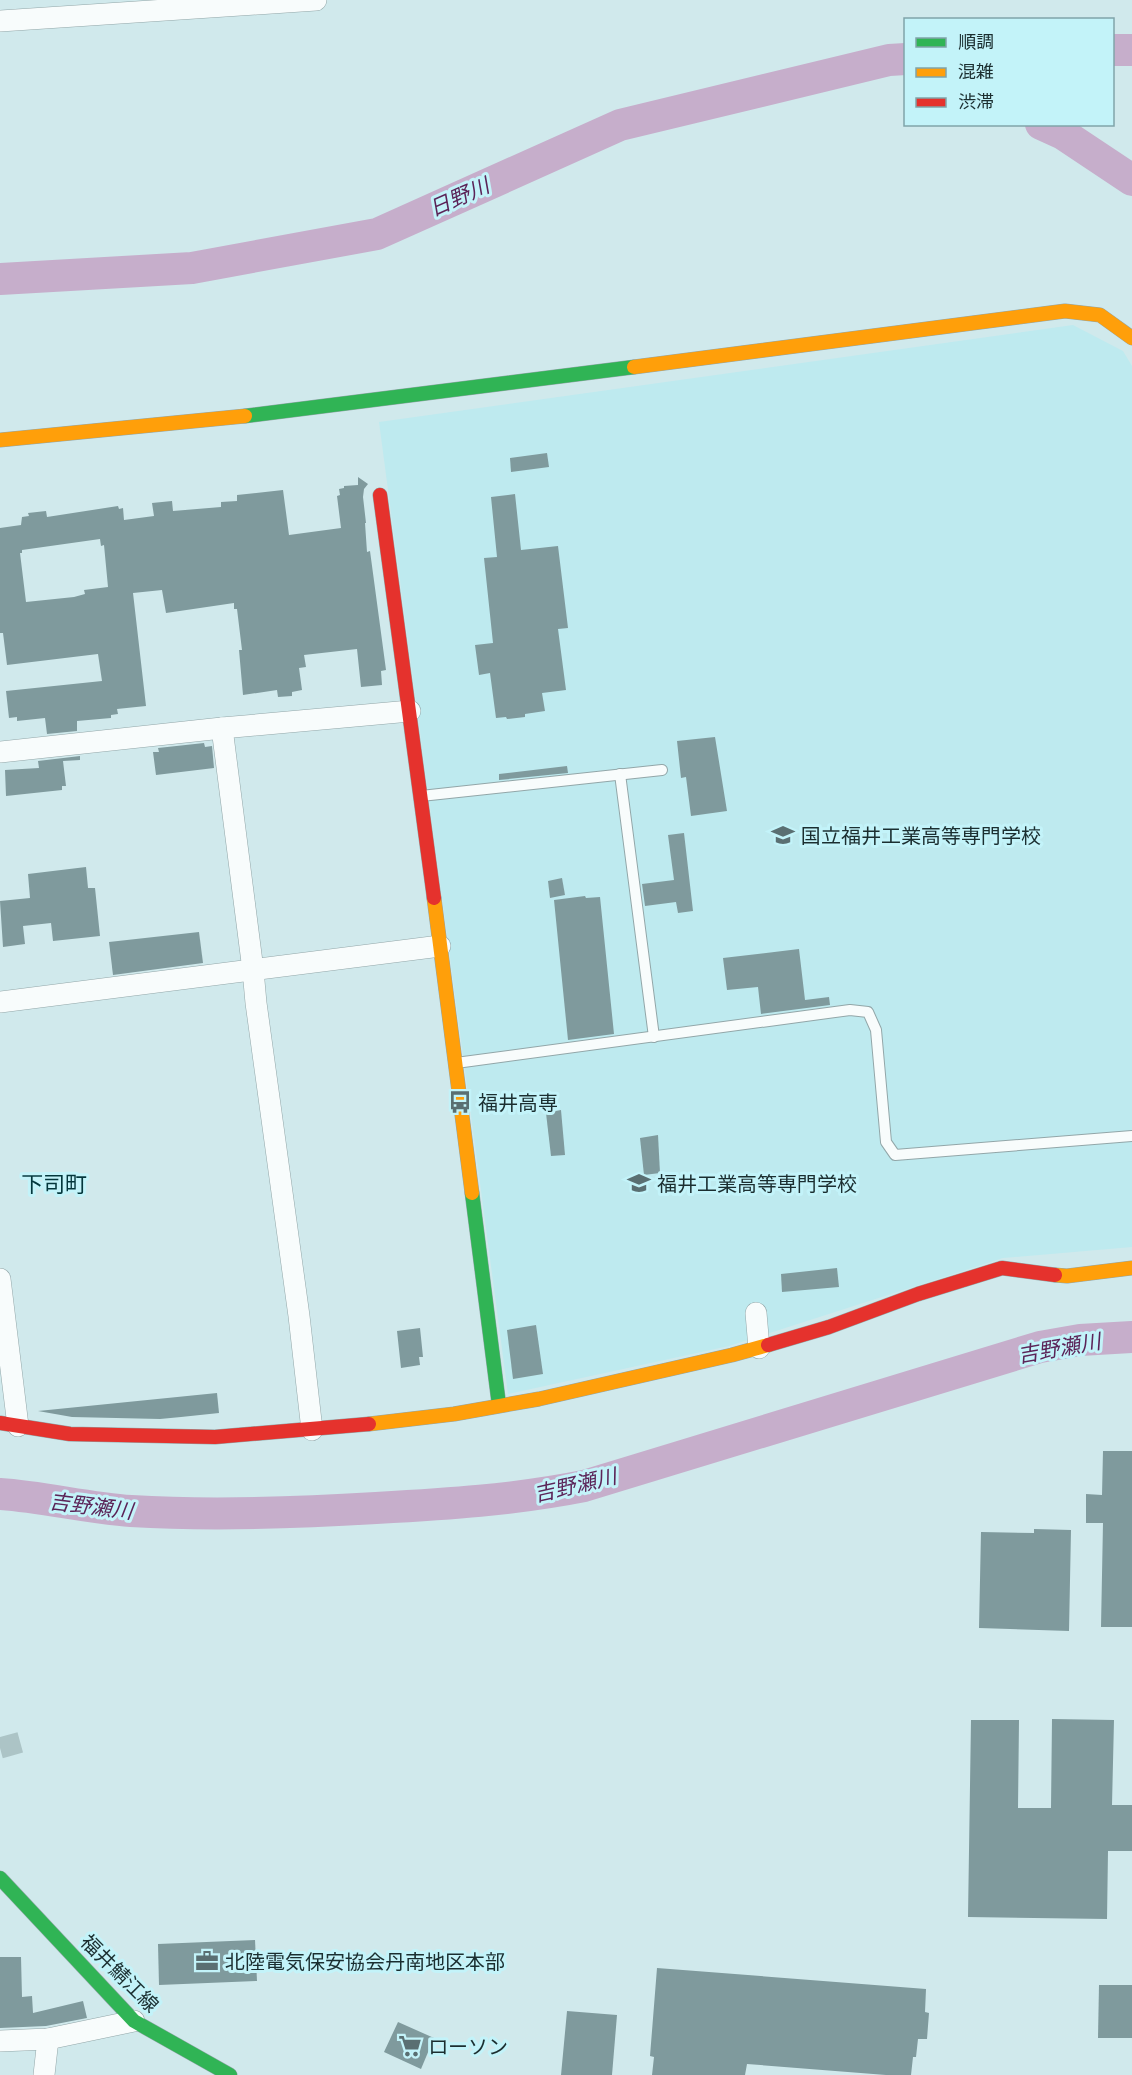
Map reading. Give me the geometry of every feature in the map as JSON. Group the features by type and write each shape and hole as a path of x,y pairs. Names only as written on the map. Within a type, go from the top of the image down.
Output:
{"street":[{"path":"0,21 316,0"},
{"path":"0,440 278,413 302,408 398,398 1065,312 1100,315 1132,338"},
{"path":"380,495 499,1405"},
{"path":"0,752 410,711"},
{"path":"222,728 253,970 255,1003 299,1316 312,1430"},
{"path":"0,1002 440,946"},
{"path":"0,1279 9,1425 70,1434 215,1437 312,1430 454,1414 540,1399 759,1348 829,1327 918,1294 1002,1268 1067,1276 1132,1268"},
{"path":"756,1312 759,1348"},
{"name":"福井鯖江線","path":"0,1878 134,2021 230,2075"},
{"path":"0,2041 48,2039 134,2021"},
{"path":"44,2075 48,2039"}],"lane":[{"path":"421,796 662,770"},
{"path":"620,774 654,1037"},
{"path":"456,1064 850,1010 868,1012 876,1030 886,1142 895,1155 1132,1136"}],"shaded area":[{"name":"国立福井工業高等専門学校","path":"1073,325 1123,351 1132,366 1132,1247 1003,1258 729,1346 508,1394 379,422"}],"building":[{"path":"547,453 549,467 511,472 510,458"},
{"path":"358,477 368,484 364,489 363,497 367,552 370,551 386,670 381,671 382,685 361,687 357,649 304,655 306,667 299,668 302,690 292,692 292,696 278,697 277,690 243,695 239,650 242,650 237,609 234,609 234,603 166,613 162,590 133,593 146,706 117,709 118,714 111,715 111,718 77,721 77,731 47,734 45,718 17,721 17,717 9,718 6,691 102,681 98,654 7,665 3,633 0,633 0,528 21,525 22,517 29,516 28,513 46,511 47,517 118,506 119,509 123,508 124,520 154,516 152,503 172,501 173,511 221,507 221,502 237,501 237,495 283,490 289,535 341,528 337,496 340,495 339,489 344,486 358,485","holes":["100,539 101,546 104,545 108,587 84,590 85,594 74,597 26,602 20,553 22,550"]},
{"path":"515,494 521,550 558,546 568,628 558,629 566,690 542,693 545,711 507,719 506,717 496,718 490,673 479,675 475,645 493,643 484,558 497,557 491,497"},
{"path":"715,737 727,811 691,816 686,777 681,778 677,741"},
{"path":"204,743 205,747 212,746 214,768 156,775 153,752 159,752 158,748"},
{"path":"80,756 80,760 63,761 66,786 62,786 62,790 6,796 5,770 39,768 38,761"},
{"path":"567,766 568,773 499,780 499,774"},
{"path":"684,833 693,911 678,913 676,902 645,906 642,884 674,880 668,835"},
{"path":"86,867 88,888 95,888 100,936 53,941 51,923 23,926 25,944 3,947 0,901 30,898 28,874"},
{"path":"562,878 565,895 550,898 548,881"},
{"path":"585,896 586,898 600,897 614,1034 568,1040 554,900"},
{"path":"199,932 203,963 113,975 109,942"},
{"path":"799,949 805,1000 829,997 830,1005 761,1014 758,987 727,990 723,958"},
{"path":"561,1110 565,1155 551,1156 546,1113"},
{"path":"658,1135 660,1173 644,1175 640,1138"},
{"path":"837,1268 839,1287 782,1292 781,1274"},
{"path":"536,1325 543,1374 513,1379 507,1330"},
{"path":"420,1328 423,1357 419,1357 420,1365 401,1368 397,1331"},
{"path":"217,1393 219,1413 181,1417 160,1419 72,1417 38,1411"},
{"path":"1103,1451 1132,1451 1132,1627 1101,1627 1103,1523 1086,1523 1086,1494 1102,1495"},
{"path":"1034,1529 1071,1530 1069,1631 979,1628 981,1532 1034,1533"},
{"path":"1052,1719 1114,1720 1112,1805 1132,1805 1132,1851 1108,1851 1107,1919 968,1917 971,1720 1019,1720 1018,1808 1051,1808"},
{"path":"255,1940 257,1981 159,1985 158,1944"},
{"path":"0,1957 21,1957 22,1997 32,1996 33,2013 83,2001 87,2018 46,2026 0,2028"},
{"path":"657,1968 926,1989 925,2012 929,2013 927,2039 918,2039 911,2075 747,2064 745,2075 652,2075 654,2057 650,2056"},
{"path":"1099,1985 1132,1985 1132,2038 1098,2038"},
{"path":"567,2011 617,2015 612,2075 561,2075"},
{"path":"398,2022 434,2038 421,2069 384,2052"}],"waterway":[{"name":"日野川","path":"1114,50 1132,50"},
{"name":"日野川","path":"0,279 192,268 377,234 620,125 889,60 904,59"},
{"path":"1045,126 1063,134 1132,180"},
{"name":"吉野瀬川","path":"0,1494 131,1511 223,1514 402,1506 532,1495 584,1486 1040,1347 1080,1340 1132,1337"}],"tunnel":[{"path":"0,1748 22,1742"}],"traffic: fast":[{"path":"245,416 634,367"},
{"path":"472,1193 499,1405"},
{"path":"0,1878 134,2021 230,2075"}],"traffic: slow":[{"path":"634,367 1065,311 1100,315 1132,338"},
{"path":"0,440 245,416"},
{"path":"434,898 472,1193"},
{"path":"1055,1275 1067,1276 1132,1268"},
{"path":"369,1424 454,1414 539,1399 768,1345"}],"traffic: jam":[{"path":"380,495 434,898"},
{"path":"768,1345 829,1327 918,1294 1002,1268 1055,1275"},
{"path":"0,1423 70,1434 215,1437 369,1424"}],"place":[{"name":"国立福井工業高等専門学校","path":"783,835"},
{"name":"福井高専","path":"460,1102"},
{"name":"福井工業高等専門学校","path":"639,1183"},
{"name":"北陸電気保安協会丹南地区本部","path":"207,1961"},
{"name":"ローソン","path":"410,2046"}],"district":[{"name":"下司町","path":"54,1184"}]}
